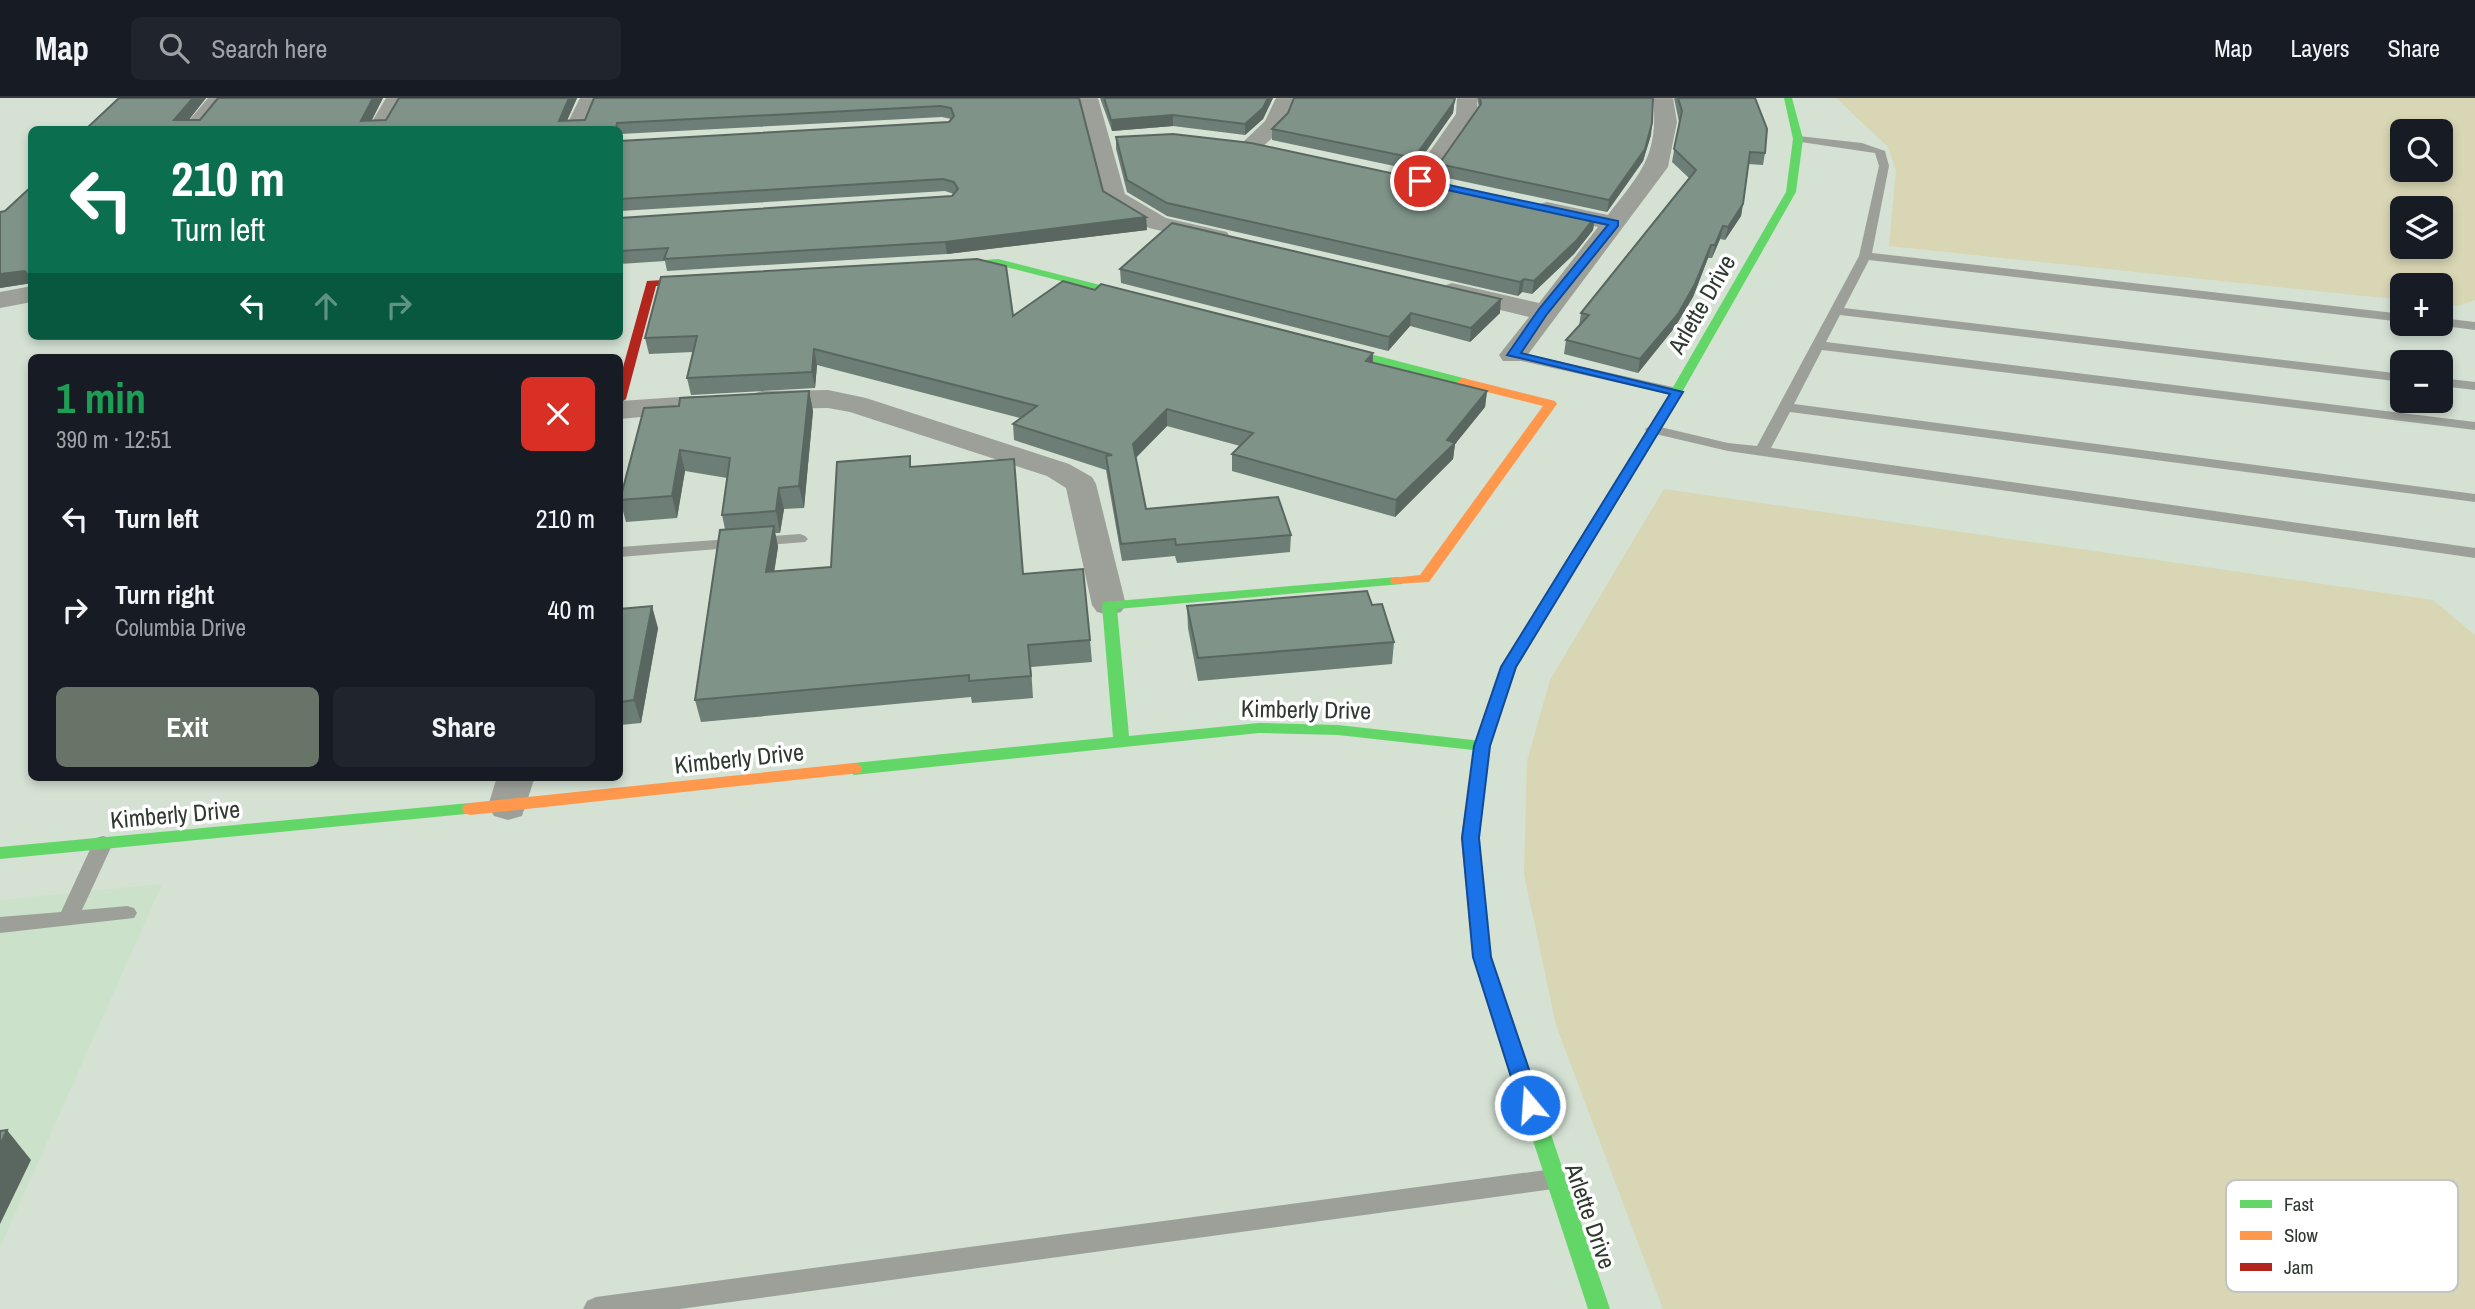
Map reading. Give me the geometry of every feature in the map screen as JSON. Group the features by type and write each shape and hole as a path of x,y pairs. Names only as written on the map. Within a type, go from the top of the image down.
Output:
{"street":[{"path":"194,126 219,98"},
{"path":"577,126 590,98"},
{"path":"1087,98 1101,141 1114,197 1158,223 1238,241"},
{"path":"1251,145 1274,124 1286,98"},
{"path":"1420,181 1467,114 1467,98"},
{"path":"1513,355 1543,312 1615,224 1657,167 1666,122 1663,98"},
{"name":"Arlette Drive","path":"1599,1309 1482,957 1470,838 1482,746 1509,667 1677,392 1791,192 1798,139 1788,98"},
{"path":"379,126 394,102"},
{"path":"1101,141 1125,139"},
{"path":"1225,142 1277,151"},
{"path":"1394,175 1446,186"},
{"path":"1524,204 1615,224"},
{"path":"929,267 998,262 1160,304"},
{"path":"623,388 651,283 734,278"},
{"path":"1424,284 1543,312"},
{"path":"1109,605 1424,579 1551,404 1308,342"},
{"path":"623,410 828,398 856,404 1058,470 1081,484 1109,605 1121,740"},
{"name":"Kimberly Drive","path":"0,853 103,843 512,792 1259,728 1338,730 1422,737 1482,746"}],"lane":[{"path":"1762,451 1865,256 1884,166 1880,152 1862,146 1798,139"},
{"path":"1865,256 2390,317"},
{"path":"1835,311 2390,375"},
{"path":"2453,323 2475,326"},
{"path":"1817,345 2475,426"},
{"path":"1513,355 1677,392"},
{"path":"2453,383 2475,386"},
{"path":"1784,407 2475,498"},
{"path":"1652,429 1762,451 2475,553"},
{"path":"623,552 800,539"},
{"path":"68,919 103,843"},
{"path":"0,925 127,913"},
{"path":"596,1309 1555,1179"}],"shaded area":[{"path":"1836,98 2475,98 2475,300 2453,305 2453,273 2390,273 2390,299 1889,246 1896,170 1888,147"},
{"path":"1664,489 2433,600 2475,635 2475,1309 1663,1309 1556,1025 1524,874 1527,761 1550,680"},
{"path":"162,884 0,1247 0,900"}],"building":[{"path":"119,98 193,98 174,120 200,120 218,98 373,98 361,121 386,120 399,98 569,98 559,121 585,120 594,98 1079,98 1103,191 1146,217 945,242 664,259 668,248 623,251 623,218 952,196 958,189 954,182 943,179 623,199 623,141 949,122 954,116 951,108 941,106 617,123 617,126 89,126"},
{"path":"1104,98 1268,98 1263,108 1245,124 1173,115 1111,120"},
{"path":"1294,98 1455,98 1414,158 1272,129 1288,113"},
{"path":"1480,98 1653,98 1652,123 1645,149 1609,200 1439,164 1481,104"},
{"path":"1678,98 1755,98 1767,129 1765,153 1750,152 1743,204 1728,227 1723,226 1715,245 1711,245 1695,284 1678,314 1640,359 1566,340 1589,315 1581,313 1696,170 1674,149 1682,111"},
{"path":"1173,134 1251,143 1595,217 1576,241 1534,281 1524,279 1520,282 1167,203 1127,180 1116,137"},
{"path":"28,190 28,275 25,271 0,274 0,212 5,211"},
{"path":"1172,223 1501,299 1471,328 1411,313 1389,337 1120,269"},
{"path":"977,259 1006,266 1013,316 1063,281 1095,290 1101,284 1373,353 1366,361 1487,391 1447,440 1455,443 1396,500 1232,454 1253,433 1167,409 1133,444 1146,509 1278,497 1291,535 1176,545 1175,539 1121,544 1106,456 1112,455 1013,424 1037,406 814,349 812,372 687,378 697,336 645,338 661,277"},
{"path":"809,391 799,486 779,488 776,511 722,515 730,458 680,450 672,496 623,500 623,488 644,408 679,406 680,398"},
{"path":"910,456 910,467 1014,459 1023,574 1083,569 1090,640 1028,645 1031,676 969,681 969,675 695,700 720,530 774,526 766,572 831,567 837,462"},
{"path":"1367,591 1372,605 1382,604 1394,642 1198,658 1187,606"},
{"path":"652,606 634,700 623,702 623,609"},
{"path":"7,1130 0,1145 0,1131"}],"traffic: fast":[{"path":"1671,401 1791,192 1798,139 1788,98"},
{"path":"942,266 998,262 1147,300"},
{"path":"1324,346 1463,382"},
{"path":"1121,740 1109,605 1397,581"},
{"path":"854,769 1259,728 1338,730 1482,746"},
{"path":"0,853 470,809"},
{"path":"1479,931 1482,957 1599,1309"}],"traffic: slow":[{"path":"1397,581 1424,579 1551,404 1463,382"},
{"path":"1479,931 1470,838 1482,746 1509,667 1671,401"},
{"path":"470,809 854,769"}],"traffic: jam":[{"path":"623,388 651,283 711,280"}],"route":[{"path":"1420,181 1615,224 1543,312 1513,355 1677,392 1509,667 1482,746 1470,838 1482,957 1530,1105"}]}
